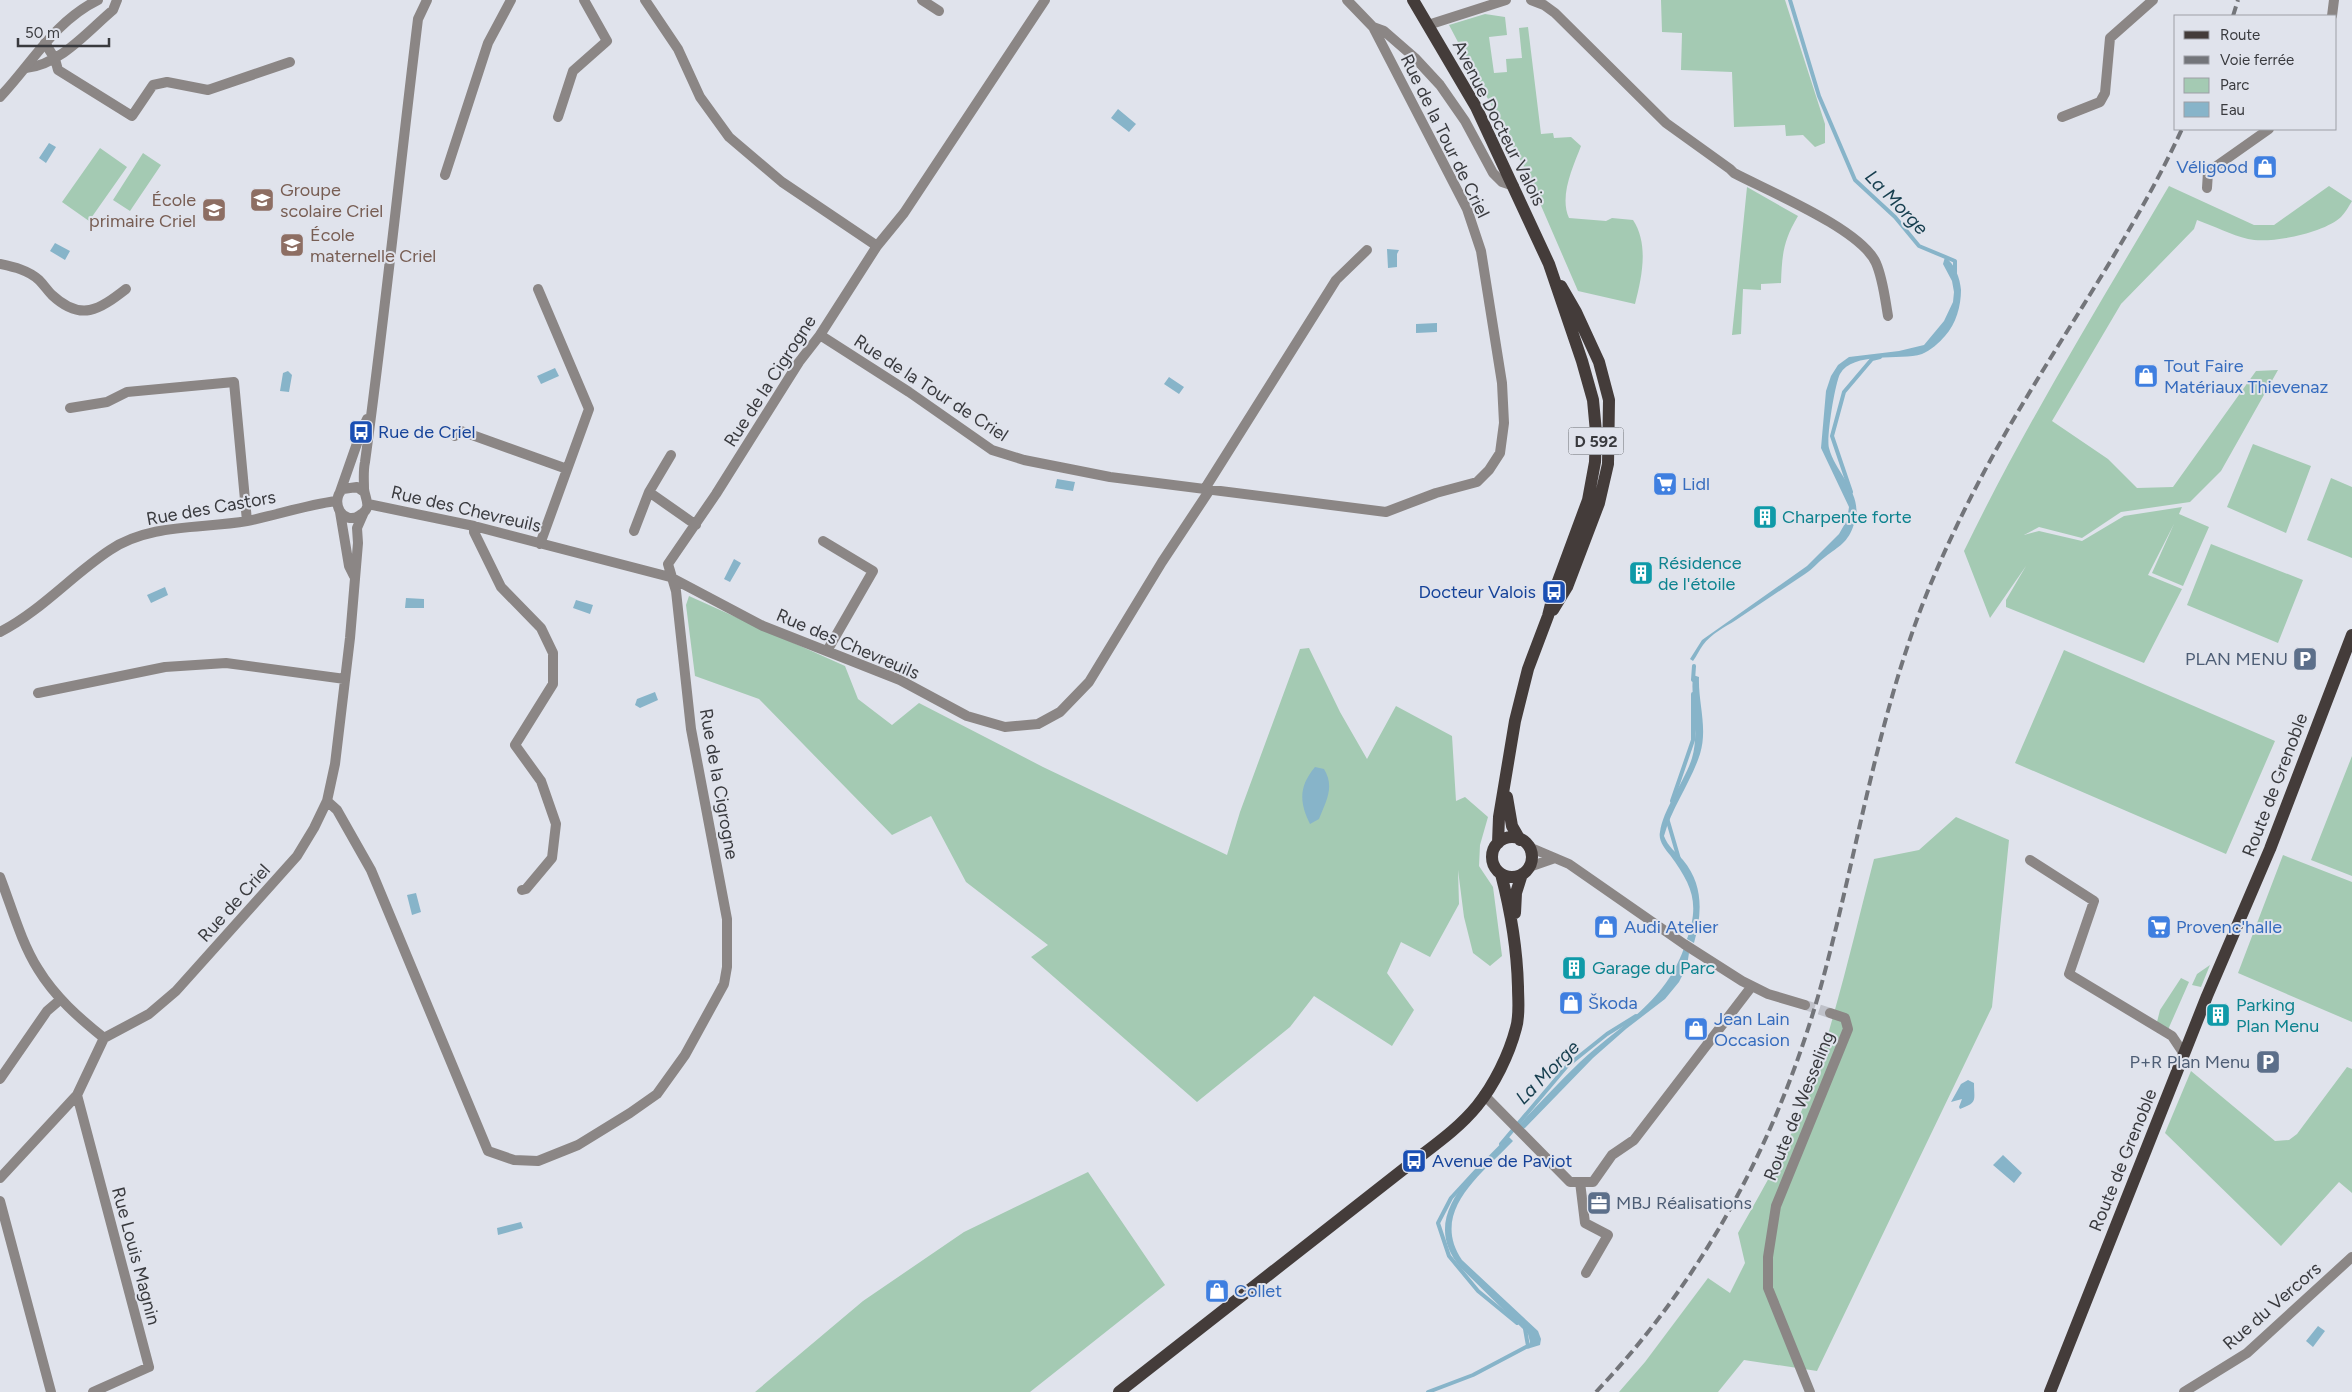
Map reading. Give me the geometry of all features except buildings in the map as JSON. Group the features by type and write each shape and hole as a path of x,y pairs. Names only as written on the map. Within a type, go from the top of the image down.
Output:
{"main road":[{"name":"Avenue Docteur Valois","path":"1413,0 1476,107 1549,264 1576,312 1599,362 1609,400 1608,464 1599,503 1567,587 1548,616 1528,669 1515,721 1499,817 1498,843"},
{"name":"Route de Grenoble","path":"2050,1392 2184,1054 2270,849 2352,635"},
{"name":"Avenue Docteur Valois","path":"1505,787 1512,826 1524,843"},
{"path":"1123,1391 1454,1129 1484,1095 1508,1051 1516,1028 1518,1013 1517,957 1514,930 1501,874 1494,867 1492,857 1498,843 1509,838 1524,843 1531,854 1516,893 1514,930"},
{"path":"1501,874 1515,877 1525,871"}],"street":[{"path":"0,97 26,68 44,43 86,2 98,0"},
{"path":"26,68 39,67 55,59 113,10 117,0"},
{"path":"370,414 361,432 338,497 340,512 352,518 366,508 364,466 370,414 418,19 427,0"},
{"path":"444,175 488,43 511,0"},
{"path":"558,117 573,71 607,41 584,0"},
{"path":"645,0 678,49 700,97 728,137 782,182 877,246"},
{"path":"922,0 939,11"},
{"name":"Rue de la Cigrogne","path":"327,801 337,810 371,870 488,1151 514,1160 538,1161 578,1145 630,1114 657,1094 685,1054 724,984 727,967 727,919 691,729 676,591 670,577 668,564 696,525 799,362 820,335 877,246 904,214 1045,0"},
{"path":"1347,0 1373,27 1384,31 1415,58 1440,85 1465,122 1493,173 1502,182 1514,186"},
{"path":"1428,25 1506,0"},
{"path":"1531,0 1544,5 1555,13 1680,135 1734,173 1836,226 1857,240 1876,264 1888,316"},
{"path":"2062,117 2100,102 2105,92 2110,38 2153,0"},
{"path":"2332,15 2334,0"},
{"name":"Rue de la Tour de Criel","path":"820,335 909,392 992,450 1004,455 1110,477 1207,491 1386,512 1436,493 1476,482 1489,470 1500,454 1504,423 1502,383 1481,251 1467,209 1373,27"},
{"path":"44,43 55,59 58,70 132,116 153,85 167,82 208,90 290,62"},
{"path":"2207,188 2208,172 2268,130"},
{"path":"1207,491 1336,280 1367,250"},
{"path":"0,264 24,270 39,280 52,295 65,305 80,312 93,310 107,304 126,288"},
{"path":"538,289 589,409 540,544"},
{"path":"70,408 107,402 127,392 234,382 247,521"},
{"path":"456,436 461,431 567,469"},
{"path":"634,531 650,492 671,455"},
{"path":"338,497 352,486 364,492"},
{"name":"Rue des Chevreuils","path":"366,508 474,526 670,577 764,626 900,680 966,716 1005,727 1038,724 1060,712 1089,682 1207,491"},
{"path":"650,492 696,525"},
{"name":"Rue des Castors","path":"0,632 44,603 111,549 141,536 171,528 247,521 318,504 338,497"},
{"name":"Rue de Criel","path":"104,1038 149,1014 176,992 298,856 327,801 335,764 345,680 358,543 357,528 366,508"},
{"name":"Rue de Criel","path":"340,512 349,566 354,577"},
{"path":"474,526 474,532 502,587 541,628 553,653 553,684 515,745 542,781 556,824 552,858 526,888 522,890"},
{"path":"823,541 873,571 827,651"},
{"path":"38,693 165,667 226,663 345,680"},
{"path":"1524,843 1569,864 1684,944 1752,986 1768,994 1805,1005"},
{"path":"1525,871 1555,858"},
{"path":"2030,860 2094,901 2069,974 2172,1036 2184,1054"},
{"path":"0,877 37,968 61,999 104,1038 77,1095 0,1178"},
{"path":"1484,1095 1570,1182 1593,1182 1612,1156 1634,1140 1752,986"},
{"path":"1,1077 47,1011 61,999"},
{"name":"Route de Wesseling","path":"1810,1392 1768,1288 1768,1257 1776,1206 1848,1029 1845,1018 1830,1013"},
{"name":"Rue Louis Magnin","path":"77,1095 149,1366 93,1392"},
{"path":"1580,1182 1584,1222 1608,1235 1586,1273"},
{"path":"0,1201 51,1392"},
{"name":"Rue du Vercors","path":"2184,1392 2247,1353 2352,1257"}],"green space":[{"path":"1661,0 1785,0 1825,124 1825,143 1815,147 1803,135 1786,136 1785,125 1734,127 1732,72 1681,70 1682,33 1662,32"},
{"path":"1485,14 1505,17 1507,35 1489,37 1494,73 1507,72 1506,59 1522,58 1519,28 1528,27 1541,134 1553,133 1554,138 1571,137 1581,146 1566,191 1566,209 1569,218 1606,221 1612,218 1633,220 1638,229 1643,250 1643,261 1635,304 1578,291 1526,171 1449,25"},
{"path":"100,148 127,167 89,221 62,202"},
{"path":"143,153 161,165 130,211 113,200"},
{"path":"2169,186 2254,225 2274,225 2329,186 2352,201 2342,215 2333,223 2323,228 2297,236 2270,240 2248,239 2197,220 2194,229 2121,304 2052,421 2108,459 2137,488 2173,487 2256,371 2278,370 2221,471 2190,502 2121,512 2082,538 2039,527 2024,535 2039,531 2082,541 2124,516 2182,507 2179,514 2209,527 2183,586 2152,573 2174,524 2148,575 2182,589 2144,663 2006,607 2006,600 2026,566 1990,618 1964,551 2037,412"},
{"path":"1747,187 1798,216 1784,248 1781,283 1761,284 1761,290 1743,289 1741,334 1732,335"},
{"path":"2253,444 2311,466 2286,533 2227,507"},
{"path":"2331,478 2352,487 2352,558 2307,540"},
{"path":"2211,544 2303,580 2278,643 2187,605"},
{"path":"689,596 845,666 858,699 892,725 919,703 1043,767 1227,855 1240,812 1300,649 1309,648 1340,712 1367,759 1396,706 1452,736 1456,801 1465,797 1488,817 1480,845 1479,866 1493,887 1502,956 1490,966 1473,953 1464,917 1458,870 1459,904 1430,957 1401,942 1387,973 1414,1010 1392,1046 1314,996 1290,1027 1197,1102 1031,957 1048,945 966,882 931,816 892,835 759,699 695,676 686,605"},
{"path":"2064,650 2275,741 2226,854 2015,763"},
{"path":"2352,756 2352,876 2311,860"},
{"path":"1956,817 2009,840 1992,1007 1817,1371 1744,1360 1718,1392 1619,1392 1645,1362 1708,1278 1730,1293 1745,1263 1738,1233 1789,1139 1814,1079 1839,997 1874,859 1919,850"},
{"path":"2283,855 2352,882 2352,1022 2238,973"},
{"path":"2210,965 2201,987 2192,985 2197,974"},
{"path":"2181,978 2189,982 2167,1032 2156,1026 2160,1010"},
{"path":"2347,1067 2352,1069 2352,1193 2339,1182 2281,1246 2165,1133 2191,1071 2275,1141 2289,1140 2297,1134"},
{"path":"1088,1172 1165,1285 1030,1392 755,1392 863,1301 964,1232"}],"water":[{"path":"1118,109 1136,124 1129,132 1111,118"},
{"path":"49,143 56,147 46,163 39,158"},
{"path":"55,243 70,251 65,260 50,251"},
{"path":"1387,249 1399,250 1397,254 1397,267 1388,268"},
{"path":"1945,257 1952,263 1961,290 1957,314 1945,336 1935,346 1922,354 1866,359 1855,362 1846,367 1838,379 1828,443 1837,467 1853,494 1856,503 1854,524 1849,536 1808,572 1714,634 1706,641 1693,661 1690,659 1702,640 1807,566 1839,534 1847,520 1849,507 1821,448 1826,391 1831,376 1838,365 1849,357 1899,351 1924,345 1944,321 1953,302 1952,281 1943,264"},
{"path":"1437,323 1437,332 1416,333 1416,324"},
{"path":"555,368 559,376 541,384 537,376"},
{"path":"288,371 292,375 289,392 280,391 283,373"},
{"path":"1169,377 1184,387 1179,394 1164,384"},
{"path":"1057,479 1075,482 1073,491 1055,488"},
{"path":"734,559 741,563 730,582 724,579"},
{"path":"165,587 168,595 151,603 147,595"},
{"path":"406,598 424,599 424,608 405,608"},
{"path":"576,600 593,605 590,614 573,608"},
{"path":"1693,675 1699,677 1703,725 1702,744 1692,775 1667,825 1664,836 1695,879 1700,911 1694,943 1687,939 1693,915 1692,895 1684,876 1664,847 1660,835 1665,814 1692,758 1695,738"},
{"path":"655,692 658,700 640,708 635,705 637,699"},
{"path":"1315,767 1324,769 1329,782 1329,788 1327,800 1319,819 1310,824 1306,816 1302,794 1306,781"},
{"path":"416,893 421,912 412,915 407,895"},
{"path":"1684,948 1689,953 1687,966 1679,982 1665,999 1626,1029 1593,1058 1521,1132 1516,1128 1580,1062 1640,1012 1665,984 1676,967"},
{"path":"1968,1080 1974,1083 1974,1100 1970,1105 1960,1109 1962,1099 1951,1102 1961,1084"},
{"path":"1508,1136 1513,1141 1475,1180 1455,1210 1452,1225 1453,1242 1462,1260 1538,1331 1541,1339 1540,1345 1527,1349 1530,1342 1528,1334 1461,1268 1449,1249 1445,1231 1448,1214 1455,1197 1480,1165"},
{"path":"2003,1155 2022,1173 2014,1183 1993,1165"},
{"path":"521,1222 523,1228 498,1235 497,1228"},
{"path":"2318,1326 2325,1331 2313,1347 2306,1341"}],"waterway":[{"name":"La Morge","path":"1790,0 1819,96 1855,180 1895,217 1919,246 1955,261 1955,273"},
{"name":"La Morge","path":"1851,492 1832,436 1844,392 1872,359 1880,357"},
{"name":"La Morge","path":"1693,680 1694,666"},
{"name":"La Morge","path":"1672,801 1693,740 1693,694"},
{"name":"La Morge","path":"1667,818 1679,859"},
{"name":"La Morge","path":"1501,1144 1567,1066 1607,1034 1636,1016"},
{"name":"La Morge","path":"1486,1160 1451,1198 1438,1223 1449,1256 1478,1291 1517,1323"},
{"name":"La Morge","path":"1428,1392 1473,1375 1528,1346 1525,1329"}],"tunnel":[{"path":"1805,1005 1830,1013"}],"railway":[{"path":"2233,15 2238,0"},
{"path":"1596,1392 1636,1347 1673,1299 1706,1249 1736,1198 1763,1144 1807,1033 1824,975 1895,686 1927,593 1958,523 1994,454 2125,236 2182,130"}],"place":[{"name":"Véligood","path":"2265,167"},
{"name":"Groupe scolaire Criel","path":"262,200"},
{"name":"École primaire Criel","path":"214,210"},
{"name":"École maternelle Criel","path":"292,245"},
{"name":"Tout Faire Matériaux Thievenaz","path":"2146,376"},
{"name":"Rue de Criel","path":"361,432"},
{"name":"Lidl","path":"1665,484"},
{"name":"Charpente forte","path":"1765,517"},
{"name":"Résidence de l'étoile","path":"1641,573"},
{"name":"Docteur Valois","path":"1554,592"},
{"name":"PLAN MENU","path":"2305,659"},
{"name":"Audi Atelier","path":"1606,927"},
{"name":"Provenc'halle","path":"2159,927"},
{"name":"Garage du Parc","path":"1574,968"},
{"name":"Škoda","path":"1571,1003"},
{"name":"Parking Plan Menu","path":"2218,1015"},
{"name":"Jean Lain Occasion","path":"1696,1029"},
{"name":"P+R Plan Menu","path":"2268,1062"},
{"name":"Avenue de Paviot","path":"1414,1161"},
{"name":"MBJ Réalisations","path":"1599,1203"},
{"name":"Collet","path":"1217,1291"}]}
